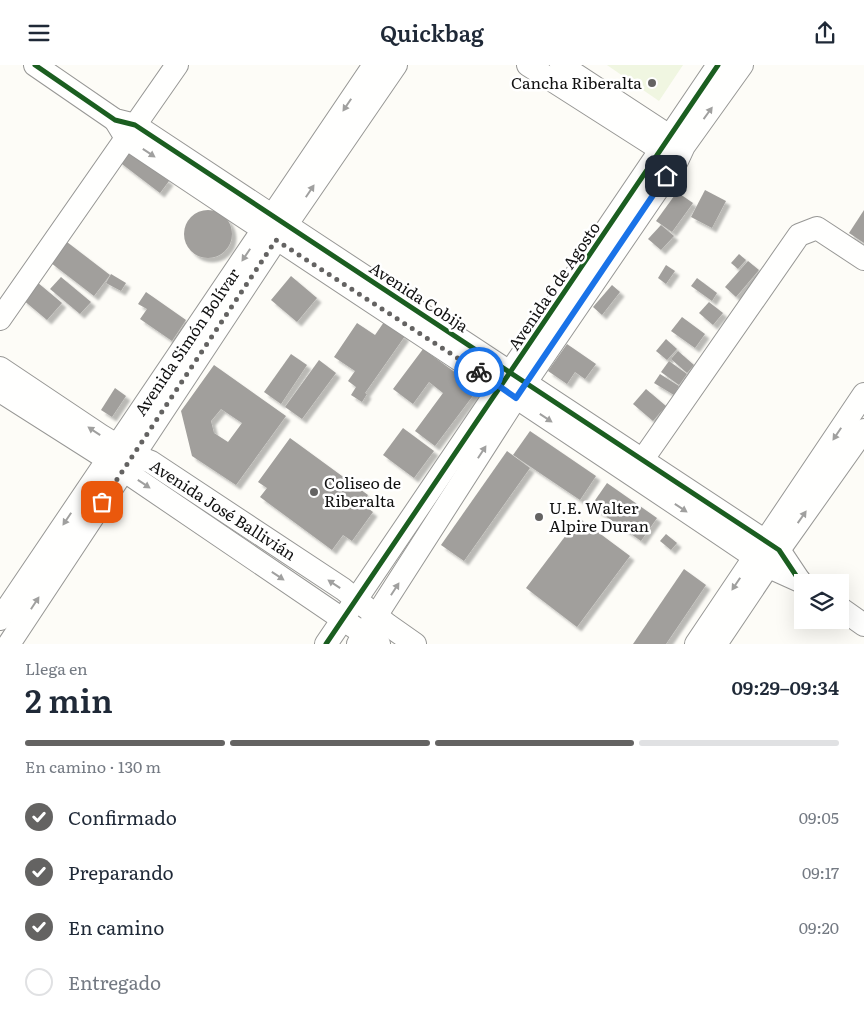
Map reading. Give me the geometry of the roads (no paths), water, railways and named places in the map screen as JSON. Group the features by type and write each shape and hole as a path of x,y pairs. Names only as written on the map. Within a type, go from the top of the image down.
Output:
{"street":[{"name":"Avenida Cobija","path":"35,65 275,228 767,554 794,575"},
{"path":"0,319 125,127 177,65"},
{"name":"Avenida Simón Bolívar","path":"275,228 374,65"},
{"name":"Avenida Simón Bolívar","path":"0,619 120,457 275,228 396,65"},
{"path":"528,65 673,148"},
{"path":"561,65 673,148"},
{"name":"Avenida 6 de Agosto","path":"326,644 356,600 514,385 673,148 718,65"},
{"name":"Avenida 6 de Agosto","path":"673,148 742,65"},
{"path":"638,468 799,235 818,228 864,259"},
{"name":"Avenida José Ballivián","path":"0,368 100,435 120,457 151,462 343,589 356,600 370,635"},
{"name":"Avenida 6 de Agosto","path":"370,635 514,385"},
{"name":"Avenida José Ballivián","path":"0,391 120,457 343,620 370,635 415,644"},
{"path":"716,644 767,554 864,394"},
{"path":"696,644 864,430"},
{"name":"Avenida Simón Bolívar","path":"9,644 120,457"},
{"path":"849,614 864,625"}],"place":[{"name":"Cancha Riberalta","path":"652,83"},
{"name":"Coliseo de Riberalta","path":"314,492"},
{"name":"U.E. Walter Alpire Duran","path":"539,517"}]}
